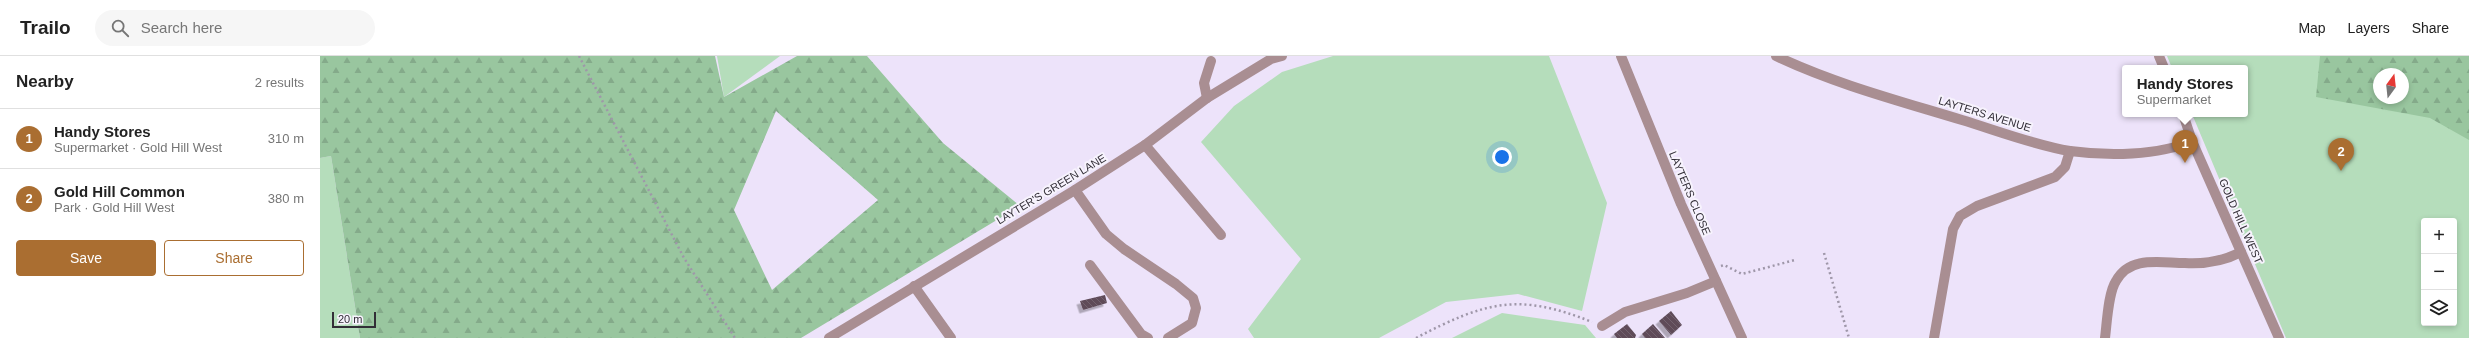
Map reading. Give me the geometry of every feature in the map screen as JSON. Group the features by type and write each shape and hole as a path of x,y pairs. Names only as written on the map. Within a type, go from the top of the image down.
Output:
{"street":[{"name":"LAYTER'S GREEN LANE","path":"829,338 1075,190 1145,146 1207,98 1271,59 1282,56"},
{"name":"LAYTERS CLOSE","path":"1621,56 1681,204 1742,338"},
{"name":"LAYTERS AVENUE","path":"1776,56 1796,65 1877,93 2070,150 2146,152 2177,147 2192,141"},
{"path":"1207,98 1204,83 1211,61"},
{"name":"GOLD HILL WEST","path":"2184,117 2192,141 2279,338"},
{"path":"1145,146 1221,235"},
{"path":"1934,338 1953,229 1960,216 1977,206 2056,177 2065,167 2070,150"},
{"path":"1075,190 1106,234 1124,249 1176,284 1193,298 1196,308 1192,323 1168,338"},
{"path":"2105,338 2115,281 2125,270 2136,264 2154,261 2205,263 2224,260 2241,252"},
{"path":"1090,265 1141,334 1148,338"},
{"path":"1602,326 1625,312 1687,293 1716,282"},
{"path":"914,286 951,338"}],"path":[{"path":"579,56 684,258 735,338"},
{"path":"1824,253 1849,338"},
{"path":"1711,270 1724,265 1742,274 1795,260"},
{"path":"1416,338 1476,310 1499,304 1513,303 1574,315 1602,326"}],"green space":[{"path":"320,56 715,56 724,97 797,56 867,56 943,143 1020,206 801,338 360,338 331,156 320,158","holes":["776,111 878,200 772,290 734,210"]},
{"path":"717,56 780,56 724,97"},
{"path":"1333,56 1549,56 1607,203 1582,311 1518,294 1446,302 1379,338 1254,338 1248,329 1301,259 1201,142 1234,106 1282,72"},
{"path":"2167,56 2469,56 2469,338 2286,338 2193,117 2248,117 2248,65 2171,65"},
{"path":"2320,56 2469,56 2469,140 2430,118 2316,97"},
{"path":"331,156 360,338 320,338 320,158"},
{"path":"1502,313 1585,325 1596,338 1452,338"}],"building":[{"path":"1105,295 1107,303 1083,310 1080,301"},
{"path":"1671,311 1682,325 1671,335 1659,321"},
{"path":"1627,324 1636,335 1635,338 1617,338 1614,334"},
{"path":"1653,324 1665,338 1645,338 1642,334"}],"place":[{"name":"Handy Stores","path":"2185,163"},
{"name":"Gold Hill Common","path":"2341,171"}]}
